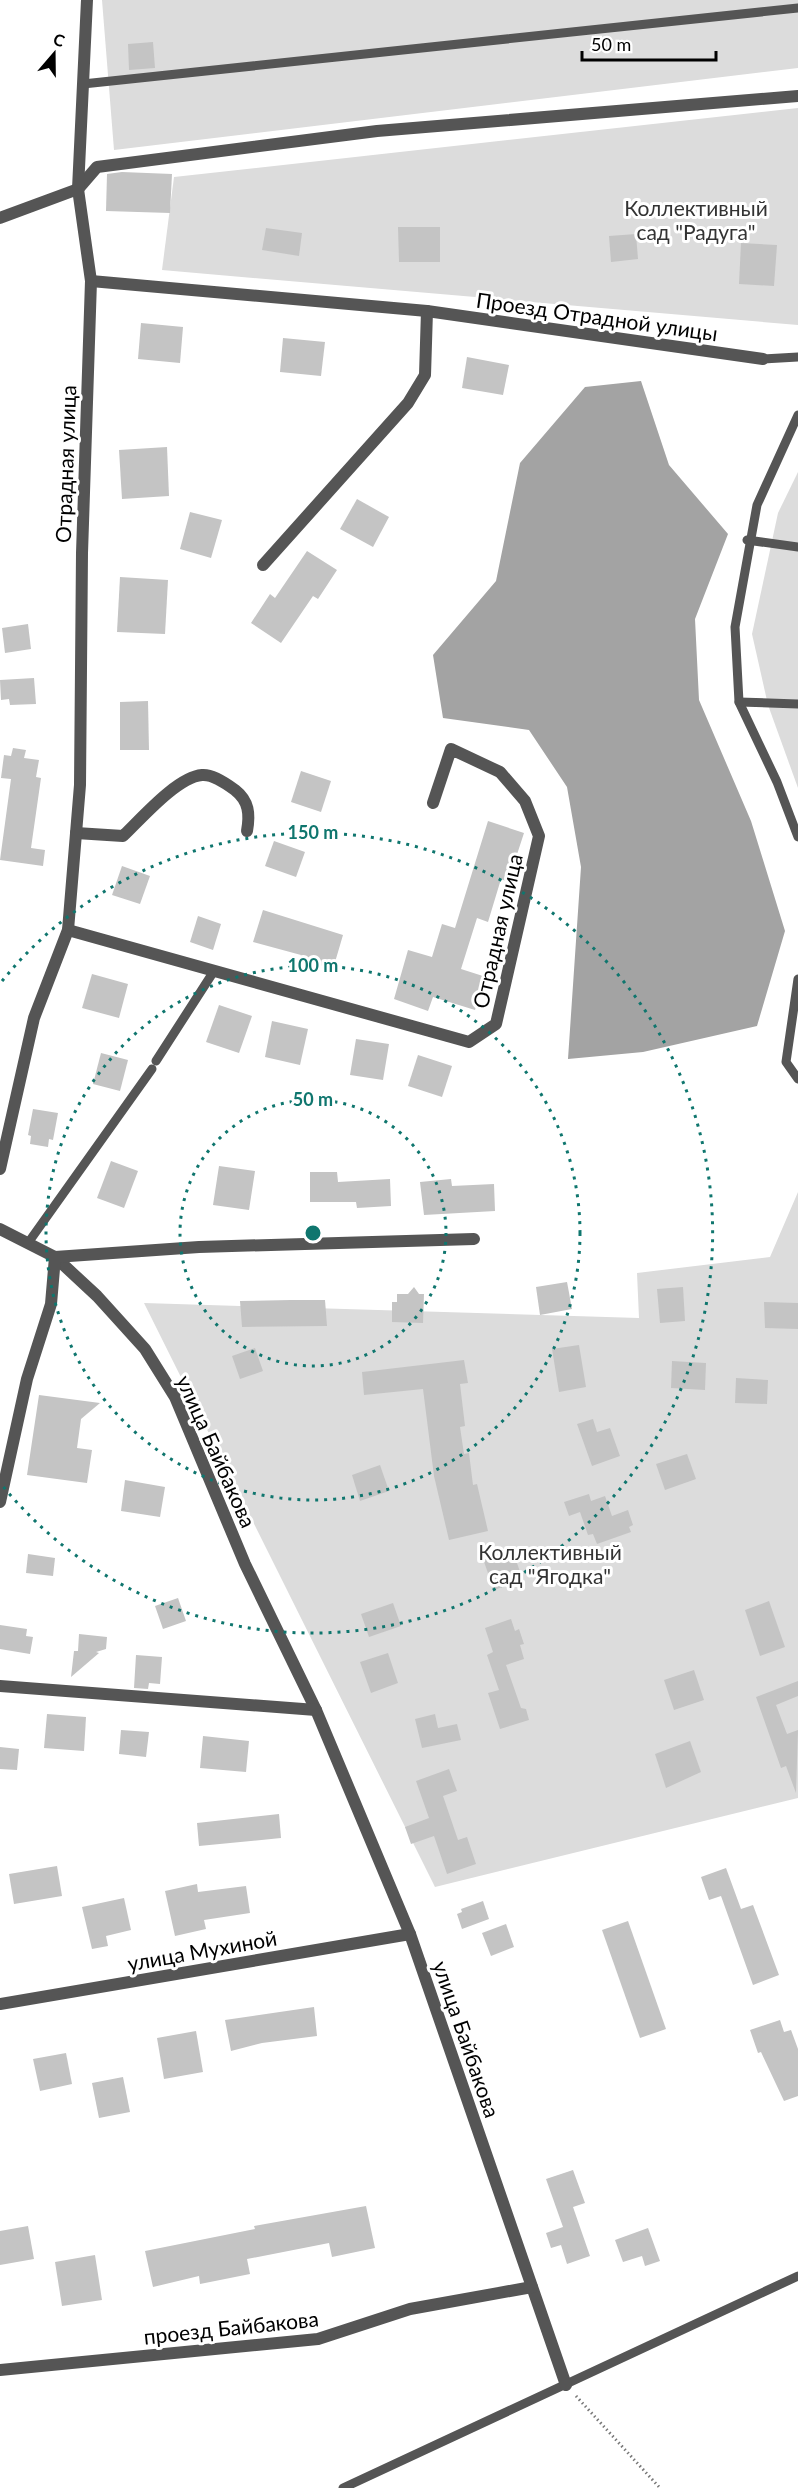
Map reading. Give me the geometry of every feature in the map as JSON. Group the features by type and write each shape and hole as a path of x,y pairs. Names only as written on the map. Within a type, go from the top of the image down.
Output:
{"street":[{"name":"Отрадная улица","path":"0,1169 1,1152 34,1017 68,930 80,785 82,553 90,281 78,189 87,0"},
{"path":"0,218 78,189 97,167 377,131 798,96"},
{"name":"Проезд Отрадной улицы","path":"90,281 426,311 763,359"},
{"path":"263,565 408,403 424,375 426,311"},
{"name":"Отрадная улица","path":"68,930 469,1042 496,1024 539,836 525,801 500,772 451,749 433,803"},
{"path":"76,833 123,837 185,779 204,774 226,783 242,795 250,814 247,831"},
{"name":"улица Байбакова","path":"0,1229 55,1257 97,1296 145,1350 175,1397 245,1563 316,1710 410,1934 566,2385"},
{"path":"0,1502 27,1380 51,1304 55,1257 199,1247 474,1239"},
{"path":"0,1686 316,1710"},
{"name":"улица Мухиной","path":"0,2004 410,1934"},
{"name":"проезд Байбакова","path":"0,2370 318,2339 410,2309 532,2287"}],"lane":[{"path":"83,84 798,8"},
{"path":"763,359 798,357"},
{"path":"798,415 757,505 735,627 739,702 777,782 798,837"},
{"path":"749,541 798,547"},
{"path":"739,702 798,704"},
{"path":"28,1243 154,1065 214,971"},
{"path":"798,979 786,1062 798,1079"},
{"path":"343,2488 798,2276"}],"path":[{"path":"566,2385 660,2488"}],"green space":[{"path":"102,0 798,0 798,68 114,150"},
{"name":"Коллективный сад \"Радуга\"","path":"798,108 798,325 162,270 174,177"},
{"path":"798,472 798,788 768,705 752,634 778,513"},
{"name":"Коллективный сад \"Ягодка\"","path":"798,1192 798,1798 435,1887 144,1303 639,1318 637,1273 770,1257"}],"shaded area":[{"path":"641,381 669,465 728,534 695,619 699,700 751,821 785,931 757,1026 643,1052 568,1059 581,867 567,787 529,730 443,718 433,655 496,581 520,463 585,387"}],"building":[{"path":"153,42 155,68 129,70 128,44"},
{"path":"122,172 172,174 170,213 106,211 107,174"},
{"path":"398,227 440,227 440,262 399,262"},
{"path":"266,228 302,233 299,256 262,250"},
{"path":"636,234 638,259 611,262 609,236"},
{"path":"741,243 777,245 774,286 739,284"},
{"path":"141,323 183,327 180,363 138,359"},
{"path":"283,338 325,342 321,376 280,372"},
{"path":"467,357 509,365 503,395 462,388"},
{"path":"167,447 169,496 122,499 119,450"},
{"path":"357,499 389,517 373,547 340,529"},
{"path":"190,512 222,520 211,558 180,549"},
{"path":"307,551 337,570 318,599 313,596 281,643 251,623 270,594 275,598"},
{"path":"120,577 168,580 165,634 117,632"},
{"path":"28,624 31,649 5,653 2,628"},
{"path":"34,678 36,704 10,705 9,699 1,700 0,680"},
{"path":"148,701 149,750 120,750 120,702"},
{"path":"13,748 26,750 24,758 39,760 36,777 41,778 31,848 45,850 43,866 0,860 11,779 1,778 4,755 11,756"},
{"path":"301,771 331,781 321,812 291,802"},
{"path":"488,821 524,833 508,882 501,879 488,922 477,918 461,969 486,977 475,1010 433,997 428,1011 394,999 408,950 432,957 442,924 455,928"},
{"path":"274,841 305,852 296,877 265,866"},
{"path":"122,866 150,876 140,904 112,895"},
{"path":"263,910 343,935 333,969 299,959 301,955 253,942"},
{"path":"198,916 221,924 213,950 190,942"},
{"path":"92,974 128,984 119,1018 82,1008"},
{"path":"219,1005 252,1016 239,1053 206,1042"},
{"path":"272,1021 308,1029 300,1065 265,1057"},
{"path":"356,1039 389,1044 383,1080 350,1075"},
{"path":"101,1053 128,1060 120,1091 93,1084"},
{"path":"418,1055 452,1066 442,1097 408,1086"},
{"path":"33,1109 58,1113 53,1140 49,1139 48,1147 30,1144 31,1136 28,1135"},
{"path":"111,1161 138,1171 124,1208 97,1198"},
{"path":"219,1166 255,1171 249,1210 213,1205"},
{"path":"310,1172 337,1172 338,1182 390,1179 391,1206 357,1208 356,1202 310,1202"},
{"path":"451,1179 452,1186 494,1184 495,1211 424,1215 420,1182"},
{"path":"567,1282 572,1309 540,1315 536,1287"},
{"path":"414,1287 419,1294 424,1294 423,1323 392,1322 392,1302 397,1302 397,1294 408,1294"},
{"path":"683,1287 685,1321 660,1323 657,1289"},
{"path":"325,1300 327,1326 242,1327 240,1301"},
{"path":"764,1302 798,1303 798,1329 765,1328"},
{"path":"579,1345 586,1387 559,1392 552,1349"},
{"path":"255,1348 263,1371 240,1379 232,1356"},
{"path":"464,1360 468,1383 460,1384 465,1426 460,1427 464,1454 469,1453 473,1485 477,1484 488,1531 449,1540 434,1476 423,1389 364,1395 362,1372"},
{"path":"672,1361 706,1363 705,1390 671,1388"},
{"path":"736,1378 768,1380 767,1404 735,1403"},
{"path":"39,1395 100,1403 81,1419 77,1448 92,1450 87,1483 27,1475"},
{"path":"593,1419 597,1432 610,1428 620,1456 592,1466 577,1424"},
{"path":"687,1454 696,1479 665,1490 656,1464"},
{"path":"380,1465 389,1491 360,1501 352,1475"},
{"path":"125,1480 165,1487 160,1517 121,1511"},
{"path":"589,1494 591,1501 605,1496 612,1516 628,1510 633,1525 629,1527 631,1532 597,1544 593,1534 588,1535 580,1512 569,1516 564,1502"},
{"path":"512,1549 523,1580 494,1590 483,1559"},
{"path":"28,1554 55,1558 53,1576 26,1573"},
{"path":"178,1598 186,1621 163,1629 155,1606"},
{"path":"769,1601 785,1647 760,1656 745,1610"},
{"path":"393,1603 401,1626 369,1637 361,1614"},
{"path":"511,1619 515,1631 519,1629 524,1644 520,1645 524,1659 506,1665 521,1708 526,1709 529,1720 500,1729 488,1693 499,1690 487,1655 493,1652 485,1628"},
{"path":"0,1625 27,1629 26,1636 33,1637 30,1654 0,1649"},
{"path":"79,1634 107,1637 106,1649 96,1652 99,1653 71,1677 74,1651 78,1651"},
{"path":"388,1653 398,1683 371,1693 360,1662"},
{"path":"136,1655 162,1657 160,1684 149,1683 148,1689 134,1688"},
{"path":"694,1670 704,1700 674,1710 664,1680"},
{"path":"798,1681 798,1696 776,1705 787,1734 798,1730 796,1793 786,1766 781,1768 756,1697"},
{"path":"47,1714 86,1717 84,1751 44,1748"},
{"path":"435,1714 438,1728 457,1724 461,1740 422,1748 415,1719"},
{"path":"121,1730 149,1732 146,1757 119,1754"},
{"path":"203,1736 249,1741 246,1772 200,1768"},
{"path":"690,1741 701,1772 666,1788 655,1754"},
{"path":"0,1747 19,1749 17,1770 0,1769"},
{"path":"449,1769 457,1791 443,1796 458,1840 467,1837 476,1864 447,1874 434,1836 411,1844 405,1827 429,1818 416,1781"},
{"path":"279,1814 281,1838 199,1846 197,1823"},
{"path":"57,1866 62,1896 14,1904 9,1874"},
{"path":"726,1868 741,1909 753,1905 779,1975 753,1985 721,1896 709,1900 701,1877"},
{"path":"197,1884 198,1892 246,1886 250,1913 204,1920 206,1929 175,1936 165,1891"},
{"path":"124,1898 131,1930 106,1936 108,1946 92,1949 82,1907"},
{"path":"483,1901 489,1919 462,1929 457,1914 462,1912 461,1909"},
{"path":"628,1921 666,2029 640,2038 602,1930"},
{"path":"506,1924 514,1947 491,1956 482,1933"},
{"path":"314,2007 317,2036 262,2043 231,2051 225,2020"},
{"path":"780,2020 784,2032 791,2030 798,2049 798,2096 784,2101 761,2052 758,2053 750,2030"},
{"path":"196,2031 203,2072 164,2079 157,2038"},
{"path":"66,2053 72,2084 40,2091 33,2059"},
{"path":"123,2077 130,2112 99,2118 92,2083"},
{"path":"573,2170 585,2203 573,2207 590,2256 567,2264 561,2245 551,2248 546,2233 563,2227 546,2179"},
{"path":"366,2206 375,2248 332,2257 329,2243 247,2259 250,2274 200,2284 199,2276 153,2287 145,2251 255,2229 254,2226"},
{"path":"28,2226 34,2259 0,2265 0,2231"},
{"path":"648,2228 660,2261 645,2266 642,2256 623,2262 615,2240"},
{"path":"95,2255 102,2300 62,2306 55,2262"}]}
